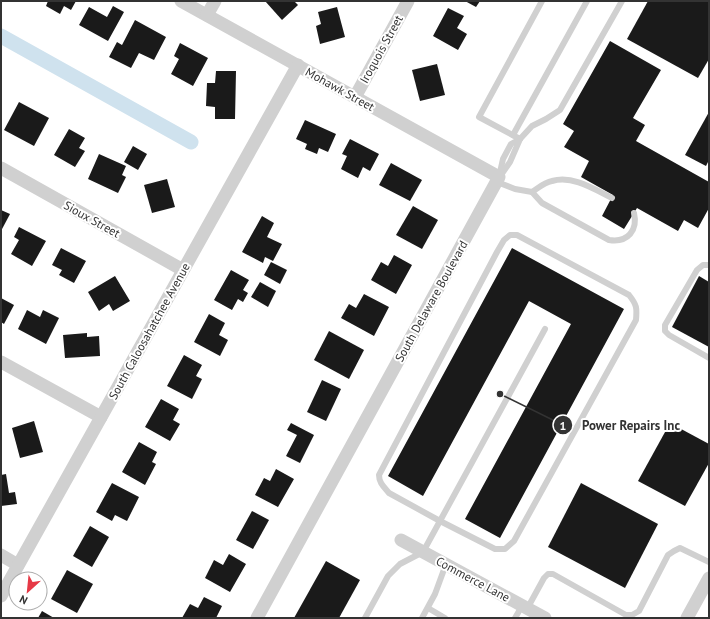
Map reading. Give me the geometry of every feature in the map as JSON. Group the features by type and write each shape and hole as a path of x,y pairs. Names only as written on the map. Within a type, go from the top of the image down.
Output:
{"street":[{"name":"Mohawk Street","path":"181,1 355,97 498,179"},
{"path":"207,15 215,1"},
{"name":"Iroquois Street","path":"355,97 408,1"},
{"name":"South Caloosahatchee Avenue","path":"1,596 298,65"},
{"name":"Sioux Street","path":"1,168 183,270"},
{"name":"South Delaware Boulevard","path":"257,618 498,179"},
{"path":"1,362 101,417"},
{"name":"Commerce Lane","path":"401,540 544,618"},
{"path":"1,555 18,565"},
{"path":"687,618 707,587"}],"lane":[{"path":"520,139 480,117 542,1"},
{"path":"513,135 587,1"},
{"path":"622,1 560,110 532,126 520,139 511,144 503,159 498,179 515,189 532,192 542,203 609,240 616,241 625,239 630,234 635,220 634,213"},
{"path":"532,192 551,181 565,179 576,181 612,198"},
{"path":"510,235 517,235 629,296 636,303 636,320 514,542 504,549 495,549 440,521 389,493 379,480 379,475 497,252 504,240 510,235"},
{"path":"709,265 703,265 697,270 665,325 665,331 669,335 709,358"},
{"path":"364,618 388,576 400,564 423,552 545,329"},
{"path":"514,618 548,574 553,574 626,615 632,615 639,611 668,555 680,548 709,562"},
{"path":"422,618 435,594 446,564"},
{"path":"428,608 445,618"}],"building":[{"path":"48,1 76,1 71,10 64,6 60,14 46,6"},
{"path":"265,1 294,1 298,5 282,20"},
{"path":"465,1 480,1 476,7"},
{"path":"648,1 709,1 709,59 698,78 627,39"},
{"path":"113,6 124,12 108,41 79,25 89,7 107,17"},
{"path":"337,7 345,37 320,44 316,26 321,24 318,12"},
{"path":"448,8 464,16 457,28 467,34 458,50 433,36"},
{"path":"135,20 166,37 154,60 139,53 131,68 109,57 117,42 122,45"},
{"path":"610,41 661,70 633,118 645,125 636,141 709,182 709,208 698,228 684,220 678,231 637,208 624,229 602,216 613,195 581,177 589,161 564,147 574,131 563,124"},
{"path":"180,43 208,58 193,86 171,74 179,59 174,56"},
{"path":"437,64 445,95 420,101 412,70"},
{"path":"216,71 236,71 235,119 215,119 215,107 206,106 207,83 215,83"},
{"path":"19,102 49,118 34,146 4,130"},
{"path":"709,112 709,160 706,166 685,155"},
{"path":"305,120 336,134 328,152 319,148 317,154 305,149 307,144 296,139"},
{"path":"69,129 85,138 79,148 85,151 75,167 54,155"},
{"path":"350,139 379,154 370,171 363,167 358,178 341,169 347,156 342,154"},
{"path":"133,146 147,154 138,170 124,162"},
{"path":"99,154 126,166 122,175 126,177 118,193 88,179"},
{"path":"391,163 422,180 410,201 379,185"},
{"path":"167,179 175,207 152,213 144,185"},
{"path":"413,206 438,220 422,249 396,235"},
{"path":"1,210 10,214 1,231"},
{"path":"262,216 274,223 267,237 282,244 273,261 265,257 263,263 242,252"},
{"path":"19,227 46,241 32,266 11,254 19,240 14,237"},
{"path":"61,248 86,261 74,283 59,275 62,270 52,265"},
{"path":"512,248 624,309 500,538 465,519 571,324 529,301 423,496 388,476"},
{"path":"394,255 412,265 396,294 371,280 381,262 388,266"},
{"path":"271,262 287,270 280,284 264,275"},
{"path":"231,270 249,280 243,290 248,293 243,302 238,299 232,310 214,300"},
{"path":"115,276 130,301 113,311 109,304 99,311 88,292"},
{"path":"699,276 709,282 709,347 672,327"},
{"path":"260,282 276,291 268,307 251,297"},
{"path":"364,294 389,307 374,336 341,318 349,304 356,308"},
{"path":"1,298 14,305 4,324 1,322"},
{"path":"27,310 40,317 43,310 59,318 46,344 18,329"},
{"path":"209,314 225,323 219,335 228,340 220,356 194,342"},
{"path":"329,331 364,350 349,379 314,360"},
{"path":"87,333 87,337 99,336 100,356 65,358 63,335"},
{"path":"184,355 202,365 196,376 202,379 192,399 167,386"},
{"path":"322,380 341,389 326,421 307,412"},
{"path":"161,399 179,409 173,420 180,424 170,441 145,427"},
{"path":"34,421 43,452 20,458 12,428"},
{"path":"291,423 314,435 300,463 286,456 297,435 287,430"},
{"path":"670,423 709,444 709,463 685,506 638,481"},
{"path":"139,442 157,452 152,462 156,464 145,485 122,472"},
{"path":"276,469 294,479 278,507 255,495 264,478 270,481"},
{"path":"6,474 9,493 15,492 17,504 1,506 1,475"},
{"path":"112,483 139,497 127,521 115,515 112,521 96,512"},
{"path":"581,483 658,524 625,588 548,547"},
{"path":"252,511 269,520 253,549 236,540"},
{"path":"90,526 109,537 92,567 73,556"},
{"path":"229,554 246,564 230,592 205,578 214,560 223,565"},
{"path":"326,561 360,580 339,618 294,618"},
{"path":"67,570 93,584 77,613 51,599"},
{"path":"204,597 222,606 216,618 182,618 190,604 198,608"},
{"path":"42,611 54,618 38,618"}],"waterway":[{"path":"1,36 191,142"}],"place":[{"name":"Power Repairs Inc","path":"500,394"}]}
